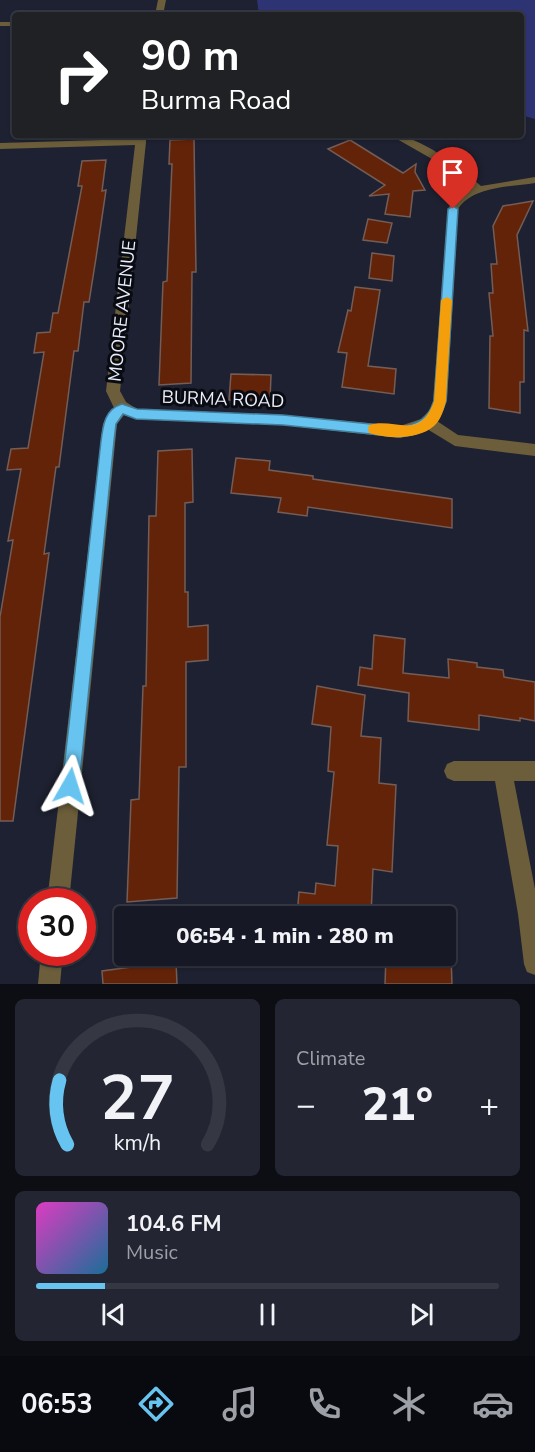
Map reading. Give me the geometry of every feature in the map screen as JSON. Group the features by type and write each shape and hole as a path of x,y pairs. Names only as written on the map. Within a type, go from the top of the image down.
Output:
{"street":[{"path":"400,138 450,165 480,190"},
{"name":"MOORE AVENUE","path":"0,146 141,139 113,391 115,402 122,408 115,414 110,424 60,888"},
{"path":"535,180 464,194 456,201 453,209 440,401 429,423 455,440 535,450"},
{"name":"BURMA ROAD","path":"122,408 136,414 283,420 400,432 416,429 429,423"},
{"path":"454,771 535,771"},
{"path":"503,771 529,914 535,964"},
{"path":"49,984 51,966"}],"shaded area":[{"path":"257,0 535,0 535,119 524,116 524,12 259,12"}],"building":[{"path":"194,139 196,272 192,272 191,383 159,385 163,282 167,281 172,164 169,164 170,140"},
{"path":"350,140 403,173 416,164 415,172 425,190 413,191 410,217 385,214 389,194 369,196 385,185 328,149"},
{"path":"106,160 102,191 106,190 89,302 84,302 78,351 74,351 59,467 56,467 44,554 49,553 13,821 0,821 0,617 13,540 8,541 21,469 7,470 11,449 28,448 44,352 34,353 37,333 50,332 53,313 58,313 82,186 78,186 82,161"},
{"path":"533,201 517,235 528,331 524,330 524,382 520,382 520,413 489,408 490,336 493,336 489,293 493,293 491,264 497,264 493,226 503,206"},
{"path":"368,219 392,223 387,243 363,240"},
{"path":"372,253 394,256 392,281 369,278"},
{"path":"355,287 380,290 368,366 396,369 394,394 342,387 347,353 338,352 348,310 351,311"},
{"path":"231,374 271,375 270,400 229,400"},
{"path":"192,449 193,502 185,503 185,592 188,592 188,627 208,625 208,660 186,662 186,767 179,767 177,898 127,902 131,800 139,799 143,686 146,686 149,516 156,516 158,451"},
{"path":"236,458 270,461 269,470 313,476 313,479 452,499 452,528 308,507 307,516 278,512 281,498 231,493"},
{"path":"374,635 405,639 403,673 449,678 448,659 477,663 477,667 503,670 504,677 535,682 535,721 479,715 479,730 408,721 409,693 358,685 360,667 372,669"},
{"path":"317,686 365,695 361,736 381,738 379,783 396,785 392,872 373,869 371,906 298,906 299,892 315,894 316,883 335,886 338,846 327,845 334,772 328,771 331,727 312,724"},
{"path":"139,966 176,966 177,984 103,984 102,971"},
{"path":"386,966 451,966 452,984 385,984"}],"slow traffic":[{"path":"374,429 400,432 416,429 429,423 436,413 440,401 447,300"}],"route":[{"path":"70,786 110,424 115,414 122,408 136,414 283,420 400,432 416,429 429,423 440,401 453,209"}]}
